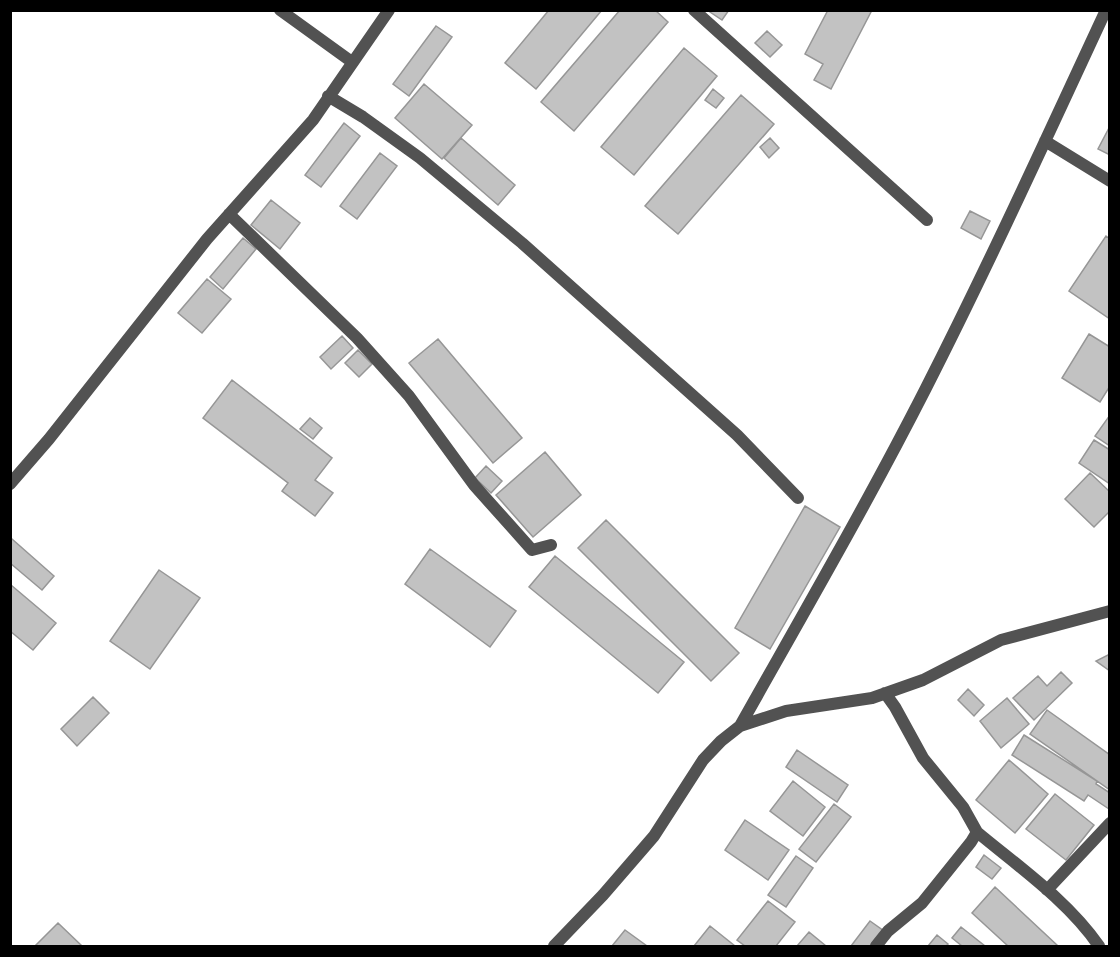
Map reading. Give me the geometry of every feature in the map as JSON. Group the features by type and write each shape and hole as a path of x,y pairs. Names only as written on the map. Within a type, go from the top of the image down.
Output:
{"street":[{"path":"280,10 352,62"},
{"path":"10,484 49,440 207,239 306,128 389,10"},
{"path":"694,10 927,220"},
{"path":"740,726 925,388 1106,10"},
{"path":"328,96 363,117 420,158 522,243 737,435 798,498"},
{"path":"1045,141 1110,181"},
{"path":"229,214 357,338 409,396 474,485 532,550 551,545"},
{"path":"554,946 603,895 654,836 703,760 721,741 740,726 786,711 872,698 923,680 1001,640 1110,610"},
{"path":"885,693 923,758 963,807 977,832 1047,890 1099,946"},
{"path":"1047,890 1110,823"},
{"path":"876,946 888,931 922,903 977,832"}],"building":[{"path":"549,10 602,10 536,89 505,63"},
{"path":"620,10 655,10 668,22 574,131 541,102"},
{"path":"711,10 729,10 722,20 710,12"},
{"path":"828,10 872,10 831,89 814,80 823,64 805,54"},
{"path":"436,26 452,37 409,96 393,84"},
{"path":"767,31 782,45 770,57 755,43"},
{"path":"684,48 717,76 634,175 601,147"},
{"path":"424,84 472,125 442,159 395,118"},
{"path":"713,89 724,98 716,108 705,100"},
{"path":"741,95 774,124 678,234 645,206"},
{"path":"344,123 360,136 321,187 305,175"},
{"path":"1110,128 1110,155 1098,149"},
{"path":"461,138 515,185 498,205 444,158"},
{"path":"770,138 779,148 769,158 760,147"},
{"path":"380,153 397,166 357,219 340,206"},
{"path":"271,200 300,223 280,249 251,225"},
{"path":"970,211 990,221 981,239 961,228"},
{"path":"1106,236 1110,239 1110,319 1069,291"},
{"path":"243,238 256,249 223,289 210,277"},
{"path":"207,279 231,299 202,333 178,313"},
{"path":"1089,334 1110,347 1110,386 1100,402 1062,378"},
{"path":"342,336 353,348 331,369 320,357"},
{"path":"438,339 522,438 493,463 409,363"},
{"path":"358,350 372,364 359,377 345,363"},
{"path":"232,380 332,458 315,480 333,493 315,516 282,491 288,483 203,418"},
{"path":"1110,415 1110,446 1095,436"},
{"path":"310,418 322,428 313,439 300,429"},
{"path":"1094,440 1110,450 1110,484 1079,463"},
{"path":"545,452 581,495 533,537 496,495"},
{"path":"486,466 502,481 491,493 475,478"},
{"path":"1090,473 1110,492 1110,511 1094,527 1065,499"},
{"path":"805,506 840,527 770,649 735,628"},
{"path":"606,520 739,653 711,681 578,548"},
{"path":"12,539 54,576 42,590 10,563 10,541"},
{"path":"430,549 516,611 490,647 405,584"},
{"path":"555,556 684,662 658,693 529,587"},
{"path":"159,570 200,598 150,669 110,641"},
{"path":"11,585 56,623 33,650 10,631"},
{"path":"1110,654 1110,671 1096,661"},
{"path":"1061,672 1072,683 1034,720 1013,698 1038,676 1047,686"},
{"path":"968,689 984,705 974,716 958,700"},
{"path":"93,697 109,713 77,746 61,729"},
{"path":"1007,698 1029,724 1001,748 980,721"},
{"path":"1047,710 1110,755 1110,790 1030,734"},
{"path":"1024,735 1097,781 1096,784 1110,793 1109,809 1088,795 1084,801 1012,755"},
{"path":"797,750 848,785 837,802 786,767"},
{"path":"1009,760 1048,794 1015,833 976,800"},
{"path":"793,781 825,807 803,836 770,811"},
{"path":"1055,794 1094,825 1066,860 1026,829"},
{"path":"834,804 851,817 816,862 799,849"},
{"path":"745,820 789,850 768,880 725,850"},
{"path":"984,855 1001,868 992,879 976,867"},
{"path":"796,856 813,868 786,907 768,895"},
{"path":"995,887 1058,946 1008,946 972,913"},
{"path":"768,901 795,922 776,946 745,946 737,940"},
{"path":"870,921 884,931 873,946 851,946"},
{"path":"58,923 82,946 35,946"},
{"path":"710,926 735,946 694,946"},
{"path":"961,927 985,946 962,946 952,938"},
{"path":"625,930 647,946 612,946"},
{"path":"809,932 826,946 797,946"},
{"path":"937,935 948,944 928,946"}]}
